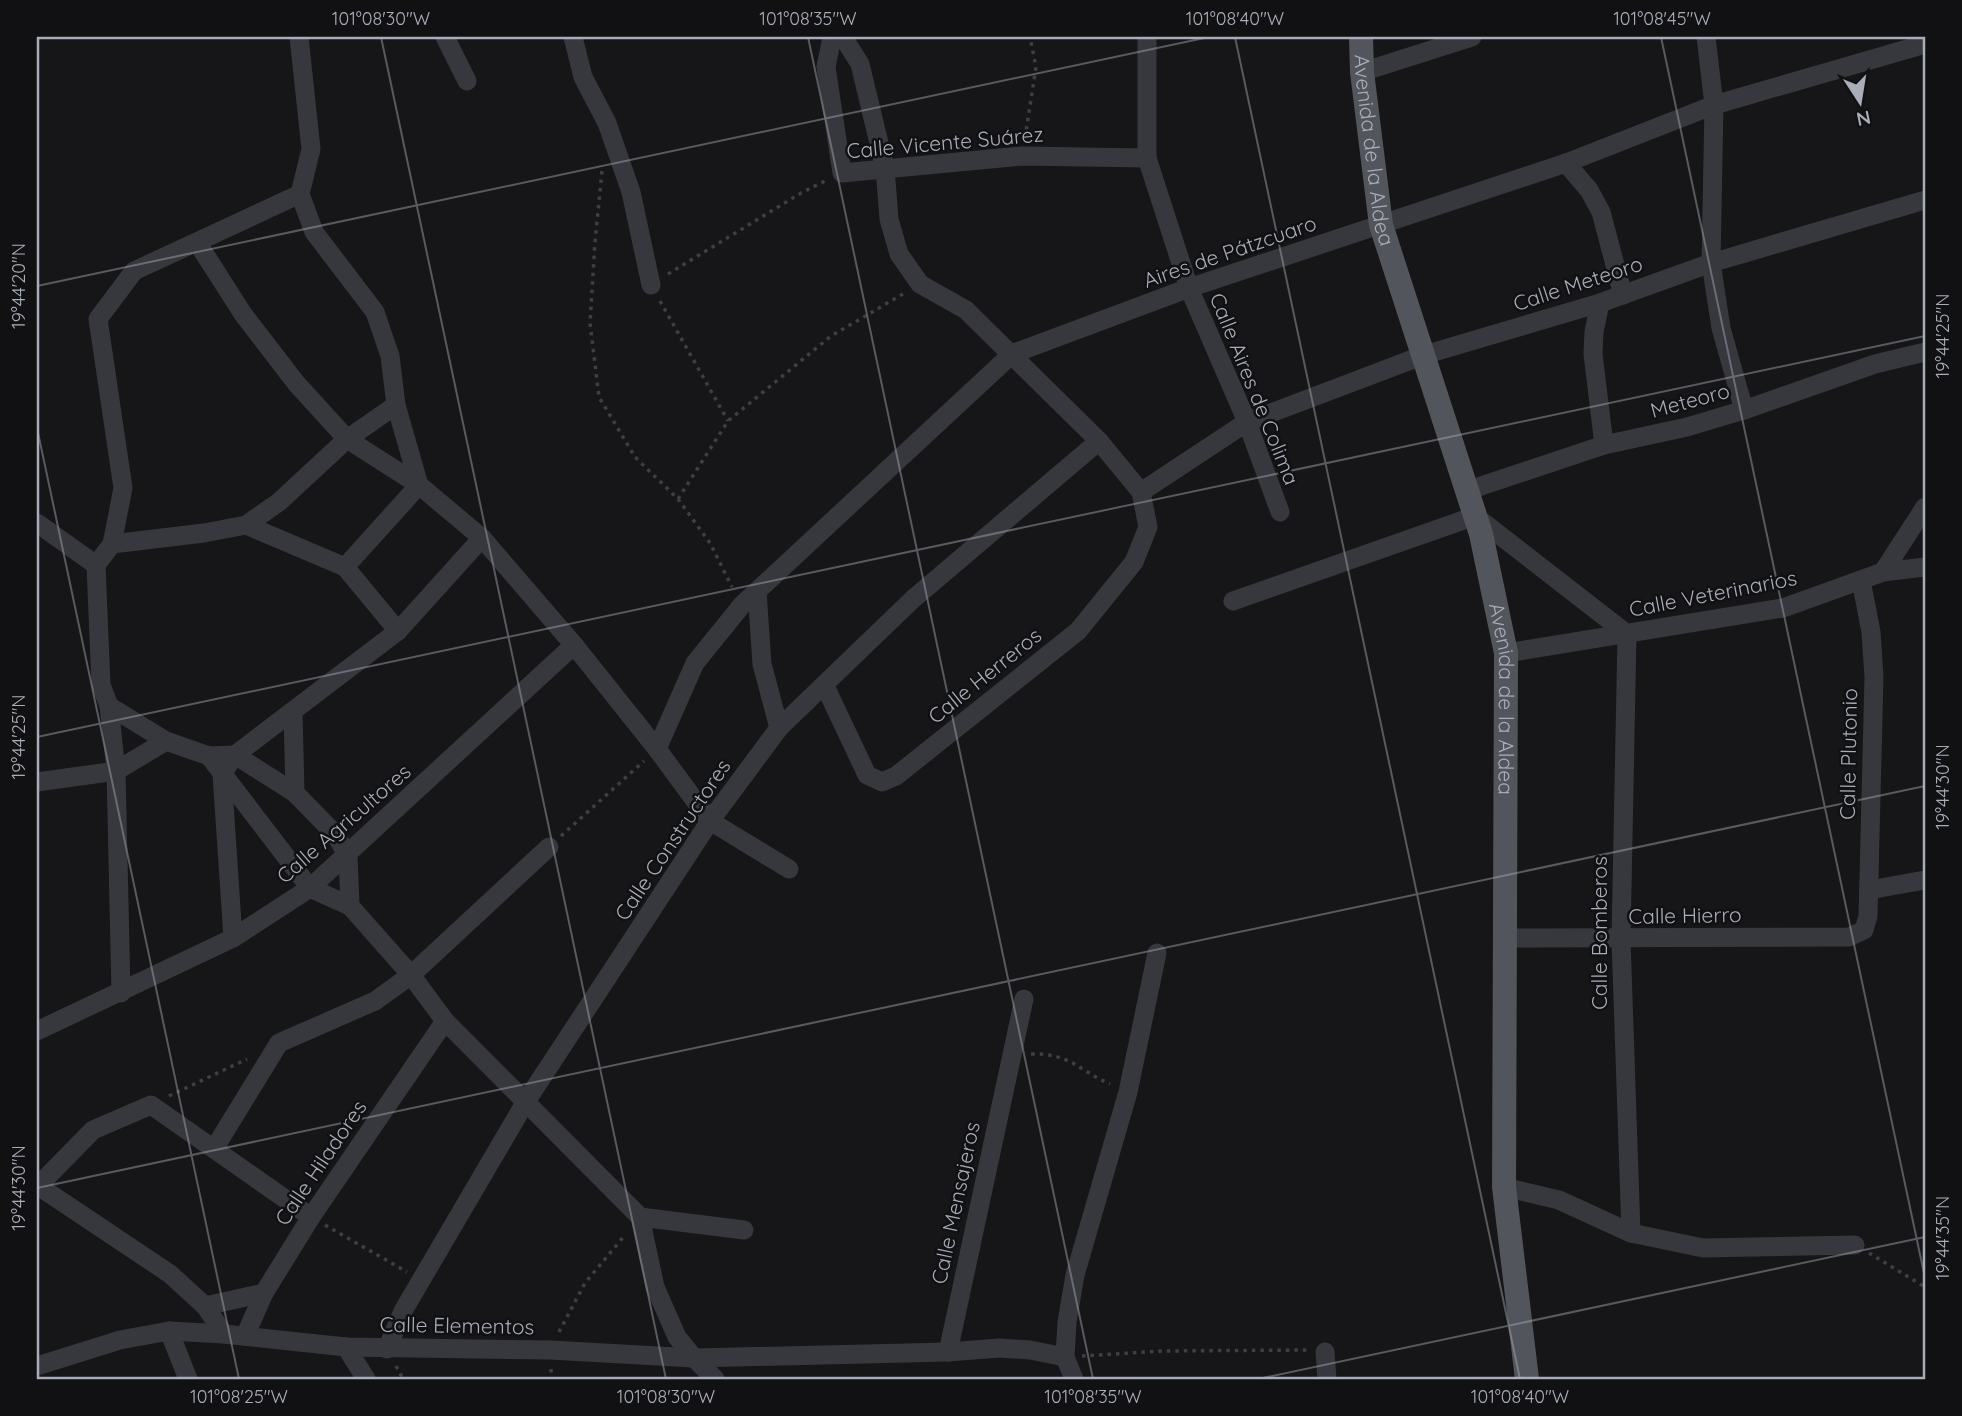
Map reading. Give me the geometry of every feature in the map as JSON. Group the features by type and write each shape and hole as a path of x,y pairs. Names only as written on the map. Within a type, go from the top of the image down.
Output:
{"main road":[{"name":"Avenida de la Aldea","path":"1362,37 1362,72 1381,225 1475,516 1506,653 1504,1187 1527,1379"}],"street":[{"path":"299,37 311,149 300,194 314,232 375,313 390,356 396,405 419,485"},
{"path":"445,37 467,81"},
{"path":"573,37 583,77 607,123 631,192 651,285"},
{"path":"832,37 826,67 842,173"},
{"path":"843,37 860,64 885,168 889,219 900,254 920,284 966,310 1012,354 1099,441 1141,492"},
{"name":"Calle Aires de Colima","path":"1147,37 1147,158 1189,288 1247,422 1280,512"},
{"path":"1362,72 1472,37"},
{"path":"1706,37 1714,105 1711,263 1721,328 1744,410"},
{"name":"Aires de Pátzcuaro","path":"657,749 695,663 741,605 1012,354 1189,288 1566,163 1714,105 1925,44"},
{"name":"Calle Vicente Suárez","path":"842,173 1022,156 1147,158"},
{"path":"1566,163 1589,190 1601,212 1623,295"},
{"path":"121,993 116,771 109,706 101,685 96,565 112,544 123,488 97,319 134,271 300,194"},
{"name":"Calle Meteoro","path":"1141,492 1247,422 1424,355 1600,303 1711,263 1924,204"},
{"path":"197,242 250,324 296,383 347,439 419,485 482,538 575,645 710,821 789,869"},
{"path":"1600,303 1593,354 1604,445"},
{"name":"Meteoro","path":"1466,491 1604,445 1687,427 1744,410 1875,363 1925,352"},
{"path":"112,544 247,525 279,502 347,439 396,405"},
{"name":"Calle Constructores","path":"387,1349 402,1311 525,1103 710,821 779,728 913,599 1099,441"},
{"path":"345,567 419,485"},
{"name":"Calle Herreros","path":"825,686 867,775 882,782 896,776 1078,631 1134,562 1148,527 1141,492"},
{"path":"1883,572 1925,507"},
{"path":"1233,601 1475,516 1627,634"},
{"path":"37,523 96,565"},
{"path":"247,525 345,567 398,631"},
{"path":"233,938 222,774 234,755 398,631 482,538"},
{"name":"Calle Veterinarios","path":"1506,653 1783,608 1883,572 1925,567"},
{"name":"Calle Plutonio","path":"1861,580 1871,632 1874,677 1868,916 1864,930"},
{"path":"757,591 762,664 779,728"},
{"name":"Calle Bomberos","path":"1627,634 1620,939 1631,1233"},
{"name":"Calle Agricultores","path":"37,1031 233,938 310,888 575,645"},
{"path":"109,706 166,741 209,756 234,755 295,793 335,834 348,856 350,906"},
{"path":"293,712 295,793"},
{"path":"37,782 116,771 166,741"},
{"path":"209,756 310,888 350,906 411,975 445,1021 640,1217 655,1287 677,1337 715,1379"},
{"path":"214,1149 279,1043 375,1001 411,975 550,847"},
{"path":"1869,890 1925,880"},
{"name":"Calle Hierro","path":"1506,938 1849,937 1864,930"},
{"path":"1074,1379 1065,1357 1066,1322 1075,1275 1128,1092 1157,953"},
{"name":"Calle Mensajeros","path":"948,1352 1024,999"},
{"name":"Calle Hiladores","path":"245,1336 264,1293 311,1217 445,1021"},
{"path":"224,1334 205,1306 170,1274 37,1185 93,1130 151,1105 311,1217"},
{"path":"1504,1187 1559,1200 1631,1233 1703,1248 1855,1245"},
{"path":"640,1217 744,1230"},
{"path":"205,1306 264,1293"},
{"path":"169,1331 188,1379"},
{"name":"Calle Elementos","path":"39,1364 120,1340 169,1331 346,1347 550,1350"},
{"path":"346,1347 366,1379"},
{"path":"550,1350 694,1358 948,1352 999,1348 1030,1350 1065,1357"},
{"path":"1325,1352 1327,1379"}],"path":[{"path":"1022,156 1036,67 1030,37"},
{"path":"603,163 590,323 599,397 635,457 678,499 710,543 741,605"},
{"name":"Calle Vicente Suárez","path":"651,285 801,193 842,173"},
{"path":"678,499 728,421 831,336 920,284"},
{"path":"651,285 728,421"},
{"path":"550,847 657,749"},
{"path":"151,1105 279,1043"},
{"path":"1009,1064 1027,1055 1048,1054 1076,1063 1097,1079 1128,1092"},
{"path":"311,1217 422,1280"},
{"name":"Calle Elementos","path":"550,1350 585,1283 640,1217"},
{"path":"1855,1245 1925,1287"},
{"path":"1065,1357 1162,1350 1297,1349 1325,1352"}]}
